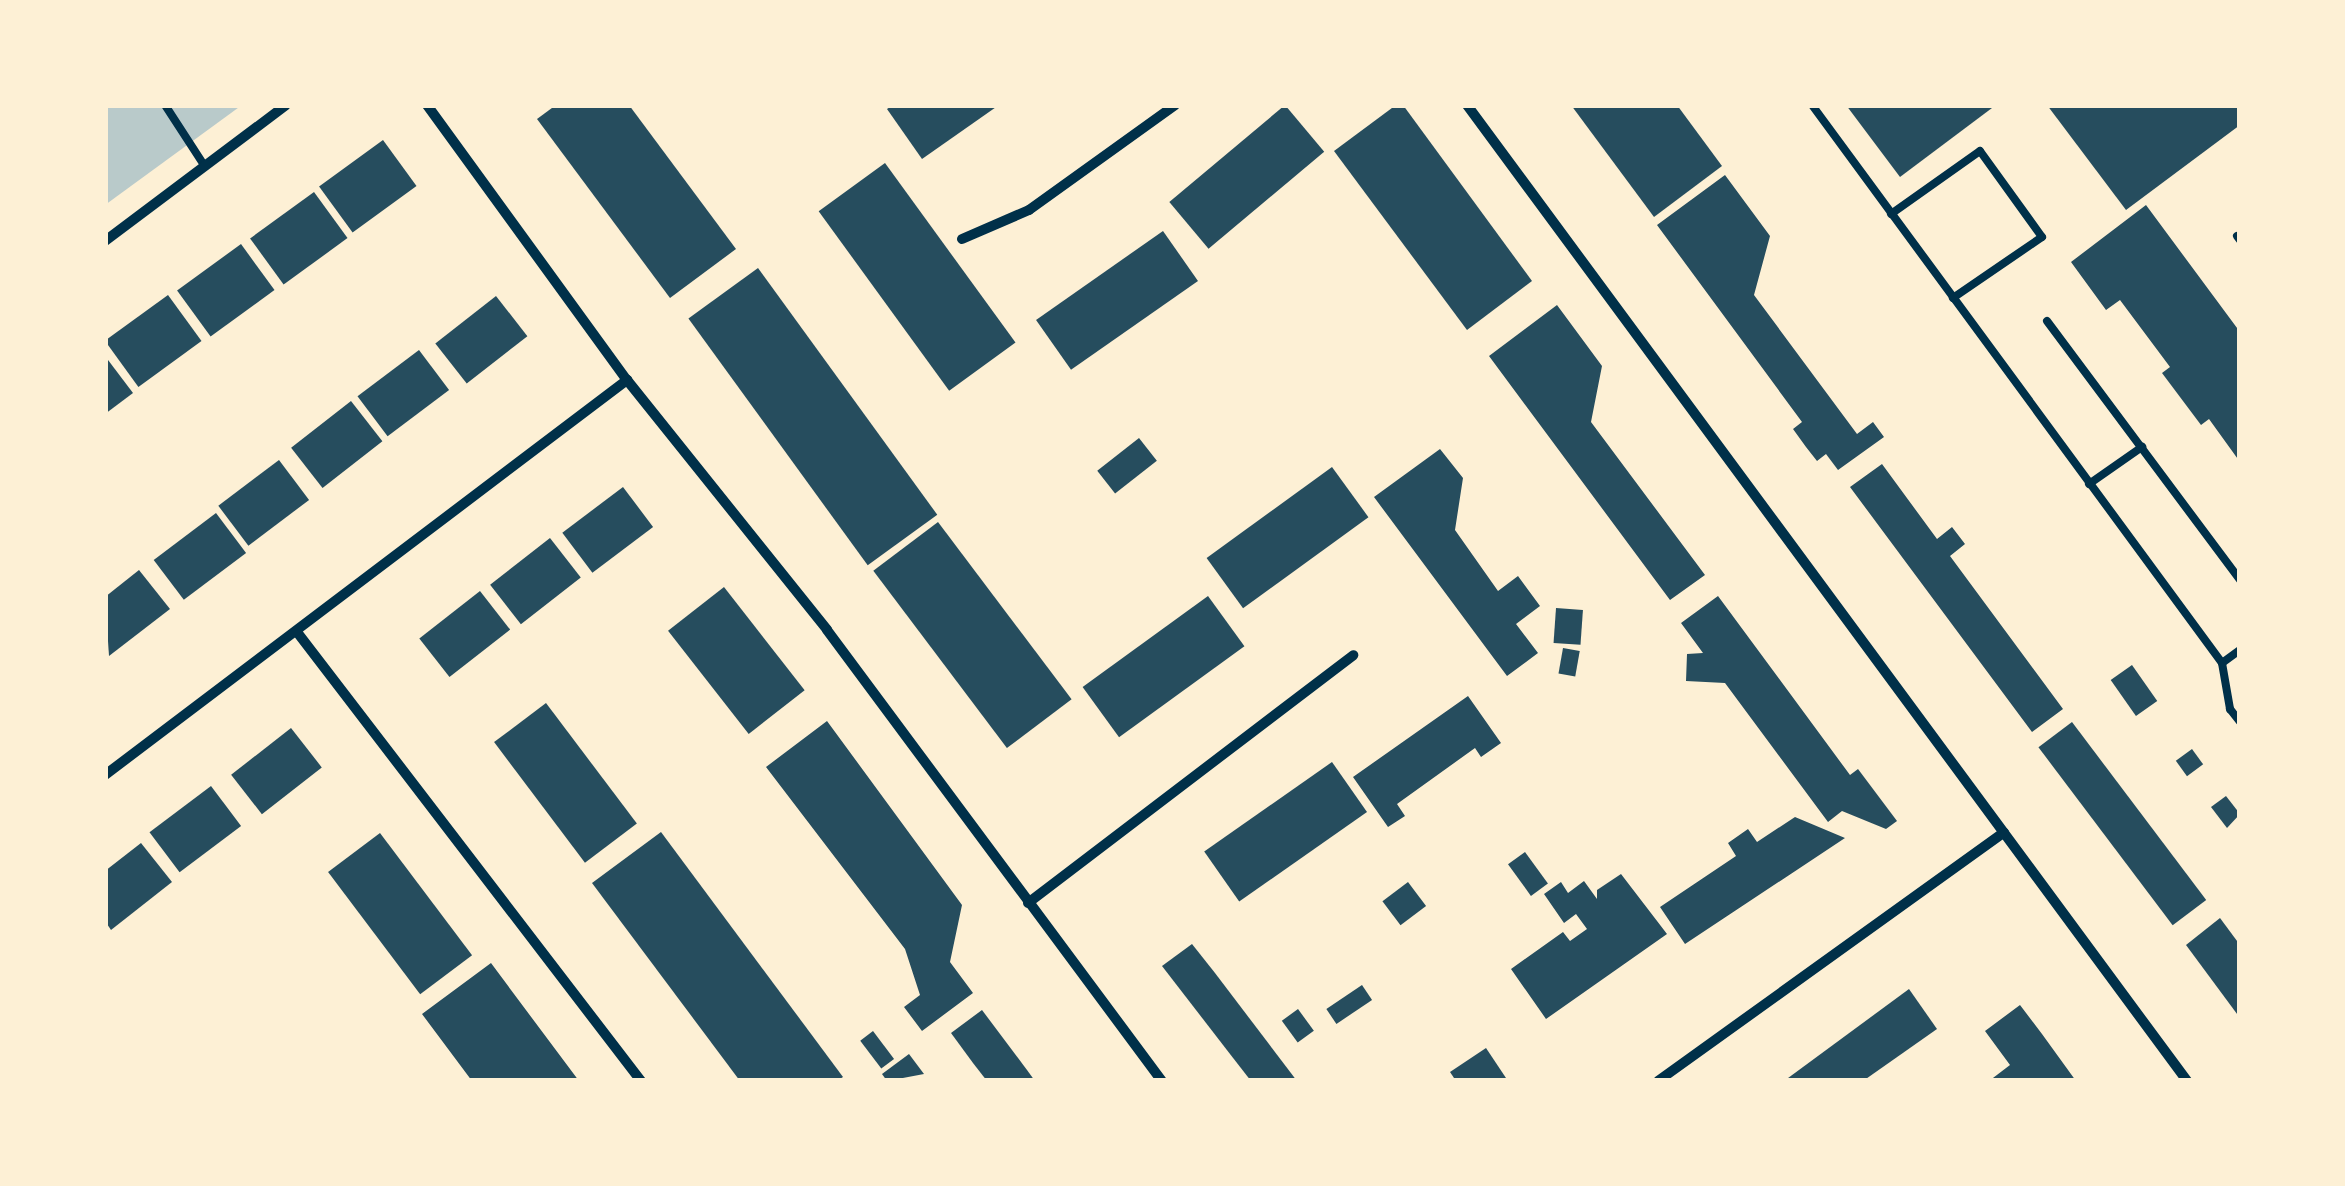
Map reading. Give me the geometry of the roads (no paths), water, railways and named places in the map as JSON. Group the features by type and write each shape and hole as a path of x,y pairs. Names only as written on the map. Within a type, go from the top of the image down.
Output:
{"street":[{"path":"105,240 286,105"},
{"path":"426,105 626,380 828,630 1162,1081"},
{"path":"962,238 1029,210 1175,105"},
{"path":"1467,105 2188,1081"},
{"path":"105,775 626,380"},
{"path":"297,632 641,1081"},
{"path":"1028,904 1352,655"},
{"path":"1658,1081 2004,832"}],"lane":[{"path":"165,105 204,165"},
{"path":"1812,105 2222,663 2230,709 2240,722"},
{"path":"1891,214 1980,152 2042,237 1953,298"},
{"path":"2047,321 2240,580"},
{"path":"2089,484 2142,447"},
{"path":"2222,663 2240,650"}]}
